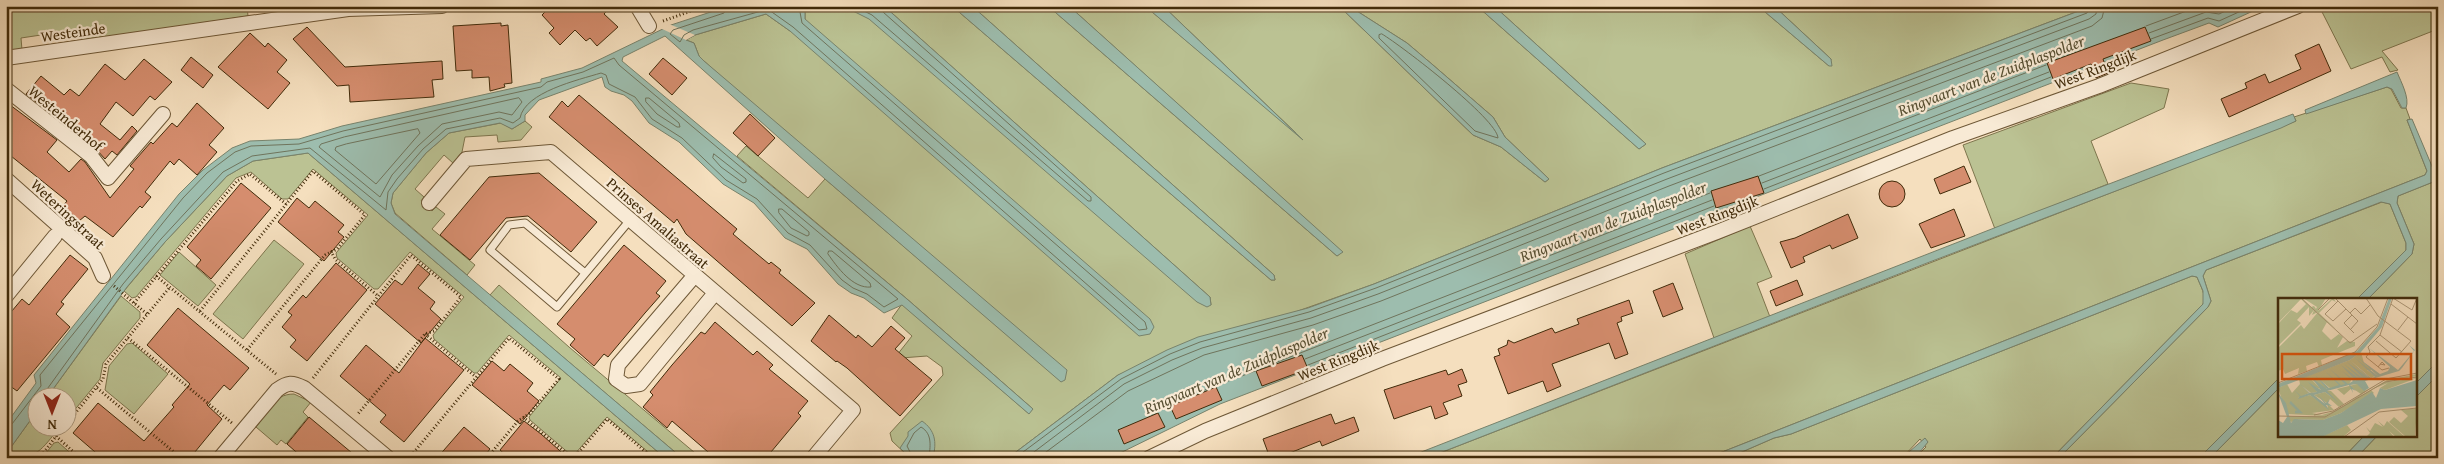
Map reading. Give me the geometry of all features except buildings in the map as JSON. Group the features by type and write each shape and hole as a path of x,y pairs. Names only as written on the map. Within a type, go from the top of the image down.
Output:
{"street":[{"name":"Westeinde","path":"6,58 348,9 442,6"},
{"path":"637,6 649,26"},
{"name":"West Ringdijk","path":"1149,458 1205,431 1399,352 1717,232 1953,138 2099,86 2298,6"},
{"name":"Westeinderhof","path":"6,89 91,156 108,178 163,114"},
{"name":"Prinses Amaliastraat","path":"429,203 466,159 551,152 853,410 813,458"},
{"name":"Weteringstraat","path":"6,179 95,258 108,280"},
{"path":"6,296 54,236"},
{"path":"695,275 618,365 616,379 626,386 640,384 715,293"},
{"path":"220,458 277,390 295,384 349,425 388,458"}],"lane":[{"path":"585,273 525,223 509,225 490,250 557,307 630,220"}],"path":[{"path":"649,26 705,6"},
{"path":"200,311 283,211 286,204 313,171 366,215 337,249 325,255 247,350"},
{"path":"134,303 237,181 250,174 286,204"},
{"path":"331,251 335,259 378,296"},
{"path":"156,276 247,350 295,384 378,296 411,255 462,297 434,331 425,334 349,425"},
{"path":"108,280 148,314"},
{"path":"78,410 103,380 106,364 170,288"},
{"path":"425,334 476,377"},
{"path":"128,338 242,431"},
{"path":"409,458 509,338 559,380 530,414 523,417 487,458"},
{"path":"97,388 181,458"},
{"path":"523,417 573,458 607,419 653,458"},
{"path":"35,458 40,456 56,436 80,458"}],"green space":[{"path":"6,6 247,6 248,16 82,41 81,29 21,38 22,50 6,51"},
{"path":"813,6 847,6 886,18 1211,305 1210,297 884,6 952,6 1271,280 1275,280 1274,275 972,6 1048,6 1337,256 1342,252 1069,6 1145,6 1296,133 1163,6 1339,6 1473,135 1501,147 1545,182 1549,179 1505,137 1493,117 1407,43 1349,6 1477,6 1639,149 1646,144 1494,6 1758,6 1829,66 1831,59 1774,6 2092,6 1662,168 1374,284 1118,375 1008,458 910,458 892,441 890,433 943,375 942,367 927,356 901,358 897,355 912,336 892,318 902,304 1028,413 1033,409 907,299 737,156 746,146 808,198 825,179 1061,381 704,61 699,56 694,43 686,40 695,35 766,14 790,31 805,19 805,12"},
{"path":"2319,6 2438,6 2438,29 2382,51 2398,70 2390,72 2382,57 2351,69"},
{"path":"2131,83 2169,89 2164,108 2091,141 2108,184 1995,229 1963,145"},
{"path":"2387,87 2391,89 2401,108 2406,108 2410,119 2407,120 2427,171 2425,175 1707,458 1427,458 2296,121 2294,117"},
{"path":"525,121 532,127 521,140 498,142 497,135 465,137 462,152 453,163 444,155 415,189 424,197 421,201 432,211 436,207 445,214 432,229 475,265 467,275 395,213 391,203 393,193 426,153 449,133 501,123 512,129"},
{"path":"308,153 665,458 655,458 607,417 574,455 571,455 530,420 529,417 561,378 509,335 477,373 474,373 434,339 433,335 464,297 410,252 378,289 374,289 337,258 336,253 368,215 313,169 288,199 282,199 251,172 236,178 136,297 132,298 124,291 165,242 227,176 253,161"},
{"path":"2438,180 2438,361 2416,383 2416,298 2369,298 2412,254 2414,244 2397,203 2398,196"},
{"path":"2382,202 2390,204 2406,243 2406,250 2358,298 2278,298 2278,379 2199,458 2059,458 2208,307 2211,301 2203,276 2206,270"},
{"path":"1750,226 1772,277 1757,283 1770,317 1714,338 1685,254"},
{"path":"274,240 304,264 243,339 213,314"},
{"path":"179,252 216,285 198,306 160,275"},
{"path":"2192,276 2197,277 2204,294 2203,304 2052,458 1915,458 1926,447 1920,439 1902,458 1728,458 1774,438 1791,434"},
{"path":"499,285 569,347 701,458 682,458 490,295"},
{"path":"121,296 140,312 140,318 103,363 100,379 78,406 78,386 55,386"},
{"path":"132,343 168,374 134,414 105,390 109,366 127,344"},
{"path":"2438,375 2438,458 2356,458 2377,436 2416,436 2416,397"},
{"path":"2278,389 2278,436 2364,436 2343,458 2210,458"},
{"path":"294,394 311,402 303,412 308,417 286,444 281,440 277,445 256,427 275,401 280,397"},
{"path":"28,423 28,436 53,436 38,452 32,455 6,458 6,454"},
{"path":"58,442 76,458 42,458 54,443"}],"water":[{"path":"729,6 813,6 805,12 805,19 1150,319 1154,327 1150,334 1139,336 790,31 766,14 695,35 686,40 694,43 699,56 704,61 1067,370 1065,380 1061,382 825,179 665,36 623,57 622,61 907,299 1033,409 1029,414 902,305 884,313 864,298 851,293 838,284 807,249 785,238 754,203 723,184 679,142 649,123 632,101 624,95 605,87 602,77 539,100 525,115 525,121 512,129 500,123 449,133 426,153 393,193 391,203 395,214 682,458 665,458 308,153 253,161 227,176 165,242 127,287 55,386 34,386 36,383 34,375 179,194 203,170 232,148 250,141 299,139 342,126 541,82 541,79 582,68 671,25"},
{"path":"843,6 884,6 1210,297 1211,305 1207,307 1197,302 869,19"},
{"path":"952,6 972,6 1274,275 1275,280 1271,280"},
{"path":"1048,6 1069,6 1343,252 1337,256"},
{"path":"1145,6 1163,6 1303,140"},
{"path":"1339,6 1349,6 1407,43 1493,117 1505,137 1549,179 1545,182 1501,147 1473,135"},
{"path":"1477,6 1494,6 1646,144 1639,149"},
{"path":"1758,6 1774,6 1831,59 1832,66 1829,66"},
{"name":"Ringvaart van de Zuidplaspolder","path":"2092,6 2264,6 2218,27 2209,23 2163,40 1220,404 1110,458 1008,458 1118,375 1167,350 1198,337 1308,308 1374,284 1662,168"},
{"path":"2397,72 2406,95 2406,108 2402,108 2392,89 2387,87 2306,114 2305,110"},
{"path":"2293,114 2296,121 2281,128 1927,263 1427,458 1406,458 2030,214"},
{"path":"2412,119 2434,171 2438,170 2438,180 2398,196 2397,203 2414,244 2412,254 2369,298 2358,298 2406,250 2406,243 2390,204 2381,202 2206,270 2203,276 2211,301 2208,307 2059,458 2052,458 2203,304 2203,291 2197,277 2192,276 1791,434 1774,438 1728,458 1707,458 2425,175 2427,171 2407,120"},
{"path":"2438,361 2438,375 2416,397 2416,383"},
{"path":"2278,379 2278,389 2210,458 2199,458"},
{"path":"28,394 28,423 6,454 6,424"},
{"path":"922,421 930,428 934,437 933,457 910,458 900,448 908,436 908,432"},
{"path":"2364,436 2377,436 2356,458 2343,458"},
{"path":"1925,438 1928,442 1915,458 1902,458"}],"pier":[{"path":"669,24 695,35 686,40 660,28"}]}
